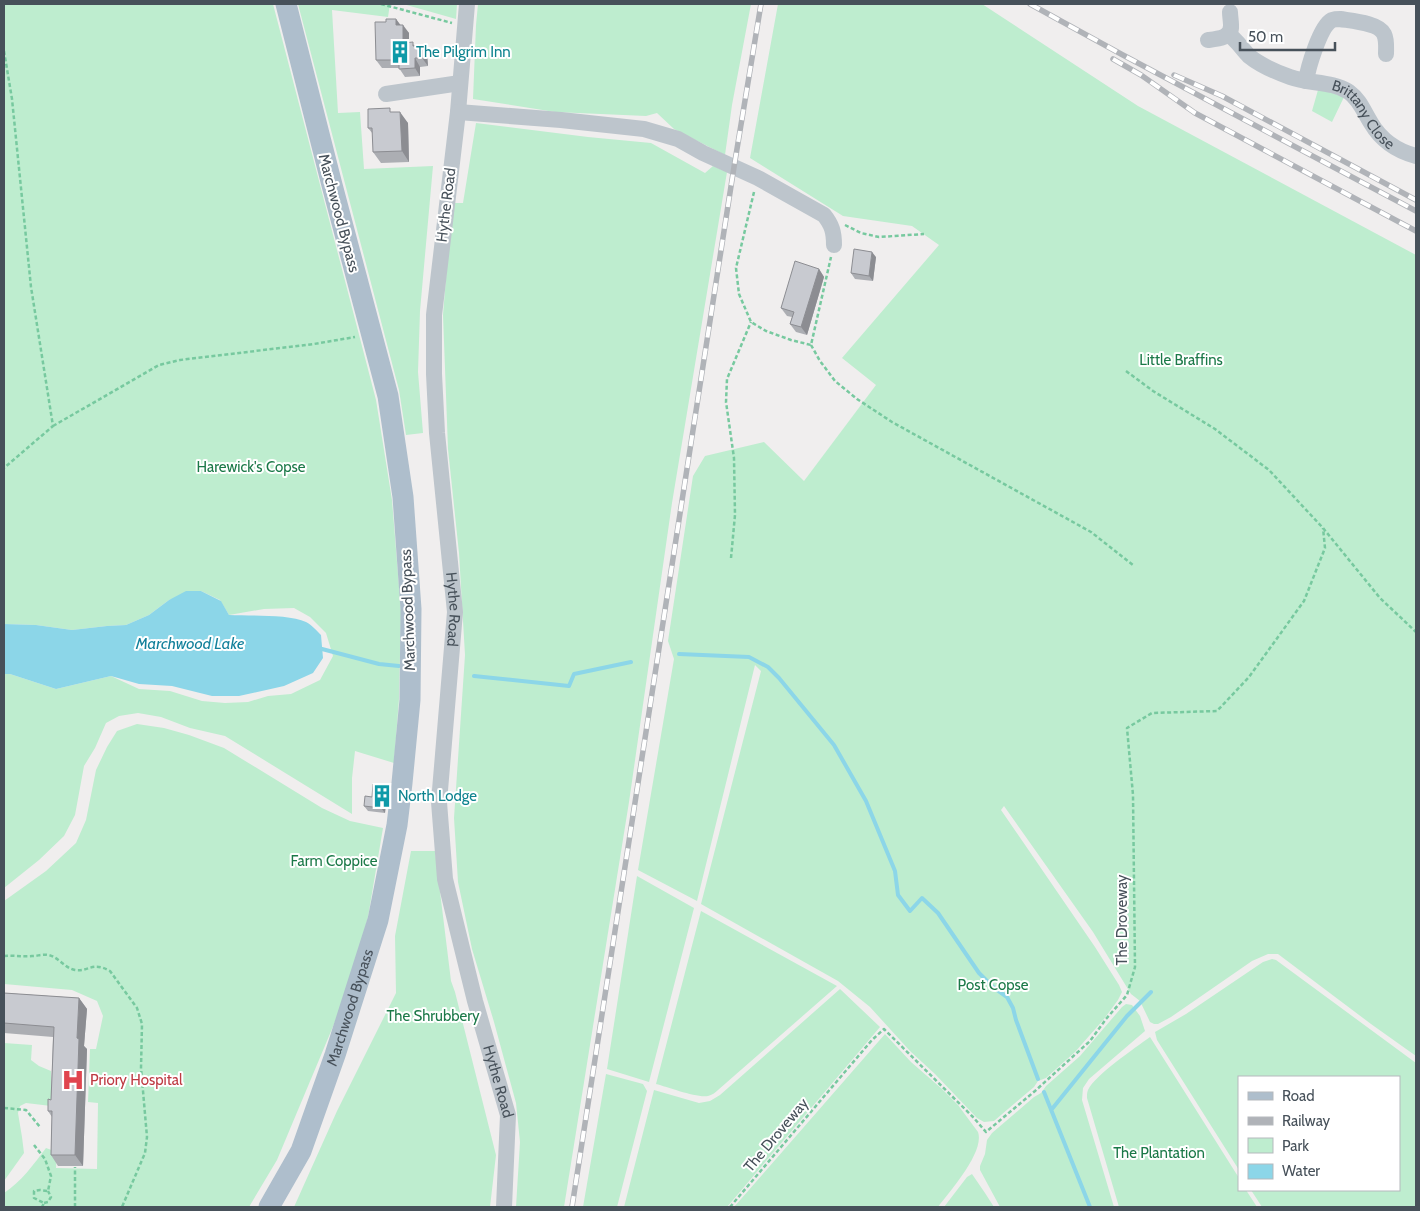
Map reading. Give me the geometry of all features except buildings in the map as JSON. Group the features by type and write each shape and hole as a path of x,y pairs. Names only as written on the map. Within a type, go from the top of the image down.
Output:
{"main road":[{"name":"Marchwood Bypass","path":"269,1207 301,1151 378,920 397,825 410,700 411,609 403,497 388,396 286,4"}],"street":[{"name":"Hythe Road","path":"467,4 458,112 434,315 437,433 455,612 439,802 446,879 475,1001 508,1115 504,1207"},
{"path":"1208,40 1224,38 1228,34 1232,26 1230,12"},
{"name":"Brittany Close","path":"1306,81 1311,60 1320,38 1328,24 1335,19 1373,26 1381,30 1386,39 1386,54"},
{"name":"Brittany Close","path":"1228,34 1258,62 1285,75 1332,86 1348,92 1360,103 1383,138 1402,152 1416,156"},
{"path":"386,94 460,82"},
{"path":"458,112 644,129 678,139 758,178 824,215 831,224 834,233 834,244"}],"path":[{"path":"381,4 465,27"},
{"path":"4,51 12,99 32,287 53,426"},
{"path":"758,178 736,268 739,294 751,322 766,331 811,345"},
{"path":"824,215 861,233 878,237 924,234"},
{"path":"834,244 811,345 835,381 892,422 1091,532 1133,565"},
{"path":"731,558 735,515 734,458 726,402 727,379 751,322"},
{"path":"4,468 53,426 159,365 180,360 372,335"},
{"path":"1126,371 1153,391 1215,429 1269,470 1323,528 1380,598 1416,632"},
{"name":"The Droveway","path":"730,1207 872,1040 884,1029 986,1132 1090,1041 1127,995 1135,967 1133,795 1127,728 1152,712 1217,711 1250,677 1304,602 1326,548 1323,528"},
{"path":"4,956 47,955 56,958 69,969 78,970 92,966 103,967 110,971 137,1008 142,1024 141,1068 147,1137 145,1153 122,1207"},
{"path":"4,1108 26,1110 40,1127"},
{"path":"34,1145 45,1159 51,1176 48,1191 51,1197 42,1207"},
{"path":"75,1207 76,1167"},
{"path":"44,1203 34,1198 34,1191 48,1191"}],"green space":[{"name":"Harewick's Copse","path":"4,4 273,4 376,400 392,500 401,611 399,699 394,763 355,751 352,778 352,814 225,736 190,728 161,717 138,713 119,716 106,723 95,748 84,766 75,815 64,836 39,860 4,888 4,674 10,674 56,689 111,676 139,689 170,691 202,701 248,702 268,696 291,694 320,680 333,656 326,633 310,617 294,608 264,609 229,615 220,600 201,591 169,600 149,615 126,625 72,630 36,625 4,624"},
{"path":"298,4 390,4 388,17 332,10 338,113 360,112 364,169 433,166 420,311 418,372 423,433 406,435 399,390"},
{"path":"403,4 457,4 456,19"},
{"path":"478,4 751,4 732,105 725,155 674,129 657,113 646,116 555,112 473,99"},
{"path":"778,4 982,4 1138,106 1416,255 1416,1056 1278,954 1268,954 1252,961 1171,1017 1158,1024 1150,1022 1140,1001 1131,994 1093,932 1004,806 1001,810 1095,947 1122,992 1104,1019 1075,1052 1046,1078 1038,1081 1034,1087 994,1121 984,1122 977,1118 910,1051 870,1007 838,981 701,904 761,671 755,665 697,901 638,870 674,659 668,641 693,476 705,456 764,442 804,481 876,385 842,358 939,245 912,226 843,216 750,158"},
{"path":"1318,90 1344,97 1332,122 1312,111"},
{"path":"476,123 651,143 705,173 713,166 727,172 672,503 629,802 564,1207 516,1207 520,1142 516,1103 472,949 458,882 454,818 465,655 459,553 448,449 443,315 452,203 463,203"},
{"name":"Farm Coppice","path":"137,724 164,728 224,748 322,808 350,821 383,828 368,917 350,986 277,1160 249,1207 4,1207 4,1193 22,1178 46,1148 57,1152 56,1168 97,1169 98,1103 88,1102 90,1049 96,1049 103,1016 97,1001 72,990 4,984 4,901 46,871 76,843 86,820 96,770 107,747 117,731"},
{"name":"The Shrubbery","path":"411,851 435,851 451,981 496,1155 490,1207 294,1207 337,1111 396,993 395,936"},
{"path":"637,876 694,908 649,1082 607,1069"},
{"path":"701,911 837,986 716,1092 709,1096 689,1094 656,1084"},
{"path":"1272,959 1276,960 1416,1063 1416,1207 1262,1207 1252,1191 1400,1191 1400,1076 1238,1076 1238,1168 1157,1040 1155,1032 1186,1014 1263,962"},
{"path":"840,989 880,1027 727,1207 624,1207 654,1090 699,1103 710,1101 720,1095"},
{"path":"1126,1004 1132,1005 1140,1016 1145,1031 1089,1079 1083,1088 1082,1100 1114,1207 1000,1207 980,1170 987,1140 992,1133 1041,1093 1046,1086 1080,1056"},
{"path":"885,1034 911,1062 958,1105 978,1132 979,1140 972,1160 958,1182 938,1207 734,1207"},
{"name":"The Plantation","path":"1150,1037 1238,1176 1238,1191 1247,1191 1257,1207 1119,1207 1087,1093 1099,1077"},
{"path":"4,1043 32,1045 31,1060 51,1071 51,1106 26,1103 20,1106 18,1113 24,1153 4,1181"},
{"path":"606,1074 643,1084 647,1091 617,1207 583,1207"},
{"path":"972,1174 994,1207 944,1207 967,1177"}],"water":[{"name":"Marchwood Lake","path":"186,591 201,591 221,601 229,615 290,618 306,622 321,635 323,658 313,673 284,686 239,696 212,696 172,686 139,684 111,676 56,689 10,674 4,674 4,624 36,625 72,630 126,625 149,615 169,600"}],"waterway":[{"path":"322,649 379,664 399,666"},
{"path":"679,654 749,657 768,667 779,678 834,745 866,801 895,871 898,895 910,911 922,898 938,913 979,973 993,987 1007,997 1013,1008 1038,1079"},
{"path":"474,676 569,686 574,674 631,662"},
{"path":"1052,1109 1127,1016 1151,992"},
{"path":"1044,1092 1090,1207"}],"railway":[{"path":"572,1207 761,4"},
{"path":"1030,4 1416,211"},
{"path":"1113,59 1141,75 1195,113 1416,231"},
{"path":"1174,75 1222,96 1416,200"}],"place":[{"name":"The Pilgrim Inn","path":"400,52"},
{"name":"North Lodge","path":"382,796"},
{"name":"Priory Hospital","path":"73,1080"}],"park label":[{"name":"Little Braffins","path":"1181,360"},
{"name":"Post Copse","path":"993,985"}]}
